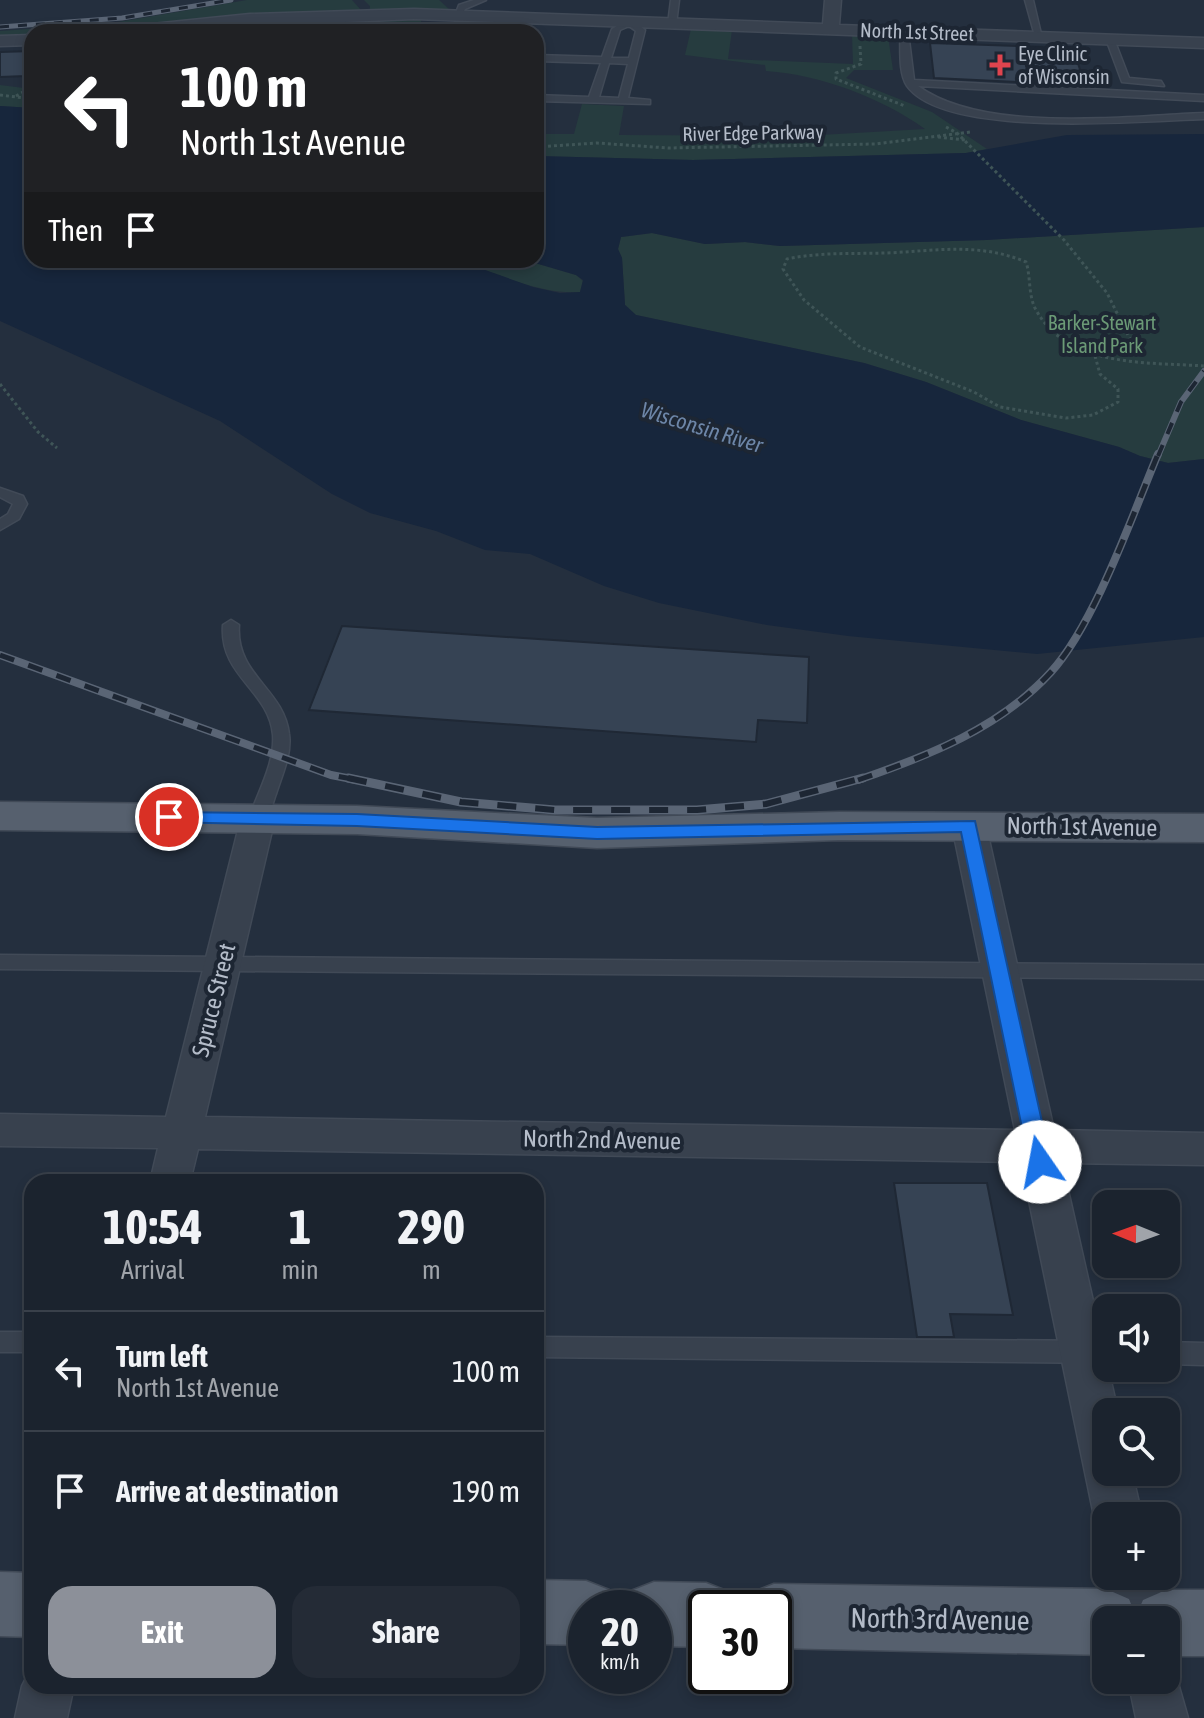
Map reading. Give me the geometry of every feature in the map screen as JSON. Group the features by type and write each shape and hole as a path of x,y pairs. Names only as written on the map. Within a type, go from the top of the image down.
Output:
{"main road":[{"name":"North 1st Avenue","path":"0,816 258,818 597,833 969,826 1204,828"},
{"path":"0,1604 24,1605"},
{"path":"544,1612 568,1613"},
{"name":"North 3rd Avenue","path":"792,1616 1092,1622"},
{"path":"1180,1623 1204,1623"}],"street":[{"path":"831,30 833,0"},
{"name":"North 1st Street","path":"236,24 339,16 633,15 672,24 1204,43"},
{"path":"0,41 24,40"},
{"name":"Spruce Street","path":"172,1174 258,818"},
{"path":"969,826 1036,1147 1092,1345"},
{"name":"North 2nd Avenue","path":"0,1130 1204,1149"},
{"path":"41,1718 46,1694"},
{"path":"1157,1694 1162,1718"}],"lane":[{"path":"457,16 462,7 482,0"},
{"path":"672,24 675,0"},
{"path":"1029,0 1039,36"},
{"path":"593,100 616,29 633,15 641,28 623,101"},
{"path":"904,32 910,83 919,92 980,117 1204,116"},
{"path":"1110,39 1125,80 1204,86"},
{"path":"544,58 633,61"},
{"path":"910,83 1204,98"},
{"path":"544,98 647,102"},
{"path":"0,492 18,499 20,504 14,516 0,526"},
{"path":"231,625 227,639 241,671 277,715 281,735 258,818"},
{"path":"0,962 1204,972"},
{"path":"0,1342 24,1342"},
{"path":"544,1347 1092,1352"},
{"path":"1180,1353 1204,1354"}],"path":[{"path":"856,41 861,48 861,64 836,73 836,79 908,107"},
{"path":"15,97 24,92"},
{"path":"0,95 24,98"},
{"path":"944,126 967,142 1064,240 1107,293 1141,360"},
{"name":"River Edge Parkway","path":"544,146 597,143 668,148 875,144 970,132"},
{"path":"937,136 967,142"},
{"path":"1095,356 1100,374 1118,389 1118,402 1093,415 1066,418 1000,407 974,392 860,347 804,300 783,269 787,259 843,251 885,253 939,246 1005,251 1026,262 1035,308 1050,328 1095,356 1204,366"},
{"path":"0,384 38,432 57,448"}],"green space":[{"path":"247,0 352,0 360,9 357,24 311,24 311,15 180,24 98,24"},
{"path":"364,0 439,0 450,10 423,12 421,24 369,24 370,6"},
{"path":"24,29 24,38 0,39 0,31"},
{"path":"691,29 732,30 728,59 853,64 852,35 888,36 893,70 854,70 846,78 932,112 987,149 966,153 693,160 544,156 544,134 574,134 582,104 624,106 619,135 803,136 925,129 889,107 829,83 766,71 765,65 685,55"},
{"path":"0,85 24,88 24,108 0,106"},
{"name":"Barker-Stewart Island Park","path":"1204,227 1204,459 1168,463 1021,420 926,382 864,363 636,315 625,305 622,258 618,249 621,237 652,233 705,244 745,242 780,246 986,240"},
{"path":"544,266 576,275 583,281 580,292 566,292 479,268 544,268"}],"water":[{"name":"Wisconsin River","path":"0,106 24,108 24,268 479,268 560,293 580,292 583,280 544,266 544,156 693,160 966,153 1067,135 1204,134 1204,227 986,240 780,246 745,242 705,244 652,233 621,237 618,249 622,258 625,305 636,315 864,363 926,382 1021,420 1119,447 1140,456 1168,463 1204,459 1204,637 1037,654 848,636 767,625 659,603 604,586 530,554 485,550 436,531 370,513 332,494 220,421 0,321"}],"building":[{"name":"Eye Clinic of Wisconsin","path":"930,43 1073,48 1085,85 934,78"},
{"path":"24,51 24,76 0,77 0,52"},
{"path":"342,626 809,657 807,723 758,720 756,742 309,710"},
{"path":"894,1183 987,1183 1013,1315 950,1314 954,1337 917,1337"}],"railway":[{"path":"41,24 122,18 231,0"},
{"path":"0,27 24,25"},
{"path":"1158,456 1181,402 1204,371"},
{"path":"858,780 962,738 1009,709 1051,672 1083,626 1097,598 1158,454"},
{"path":"0,655 331,775 357,780"},
{"path":"348,778 461,802 555,810 697,810 766,804 863,778"}],"place":[{"name":"Eye Clinic of Wisconsin","path":"1000,65"}],"route":[{"path":"169,817 389,821 597,833 677,833 812,826 969,826 1040,1162"}]}
